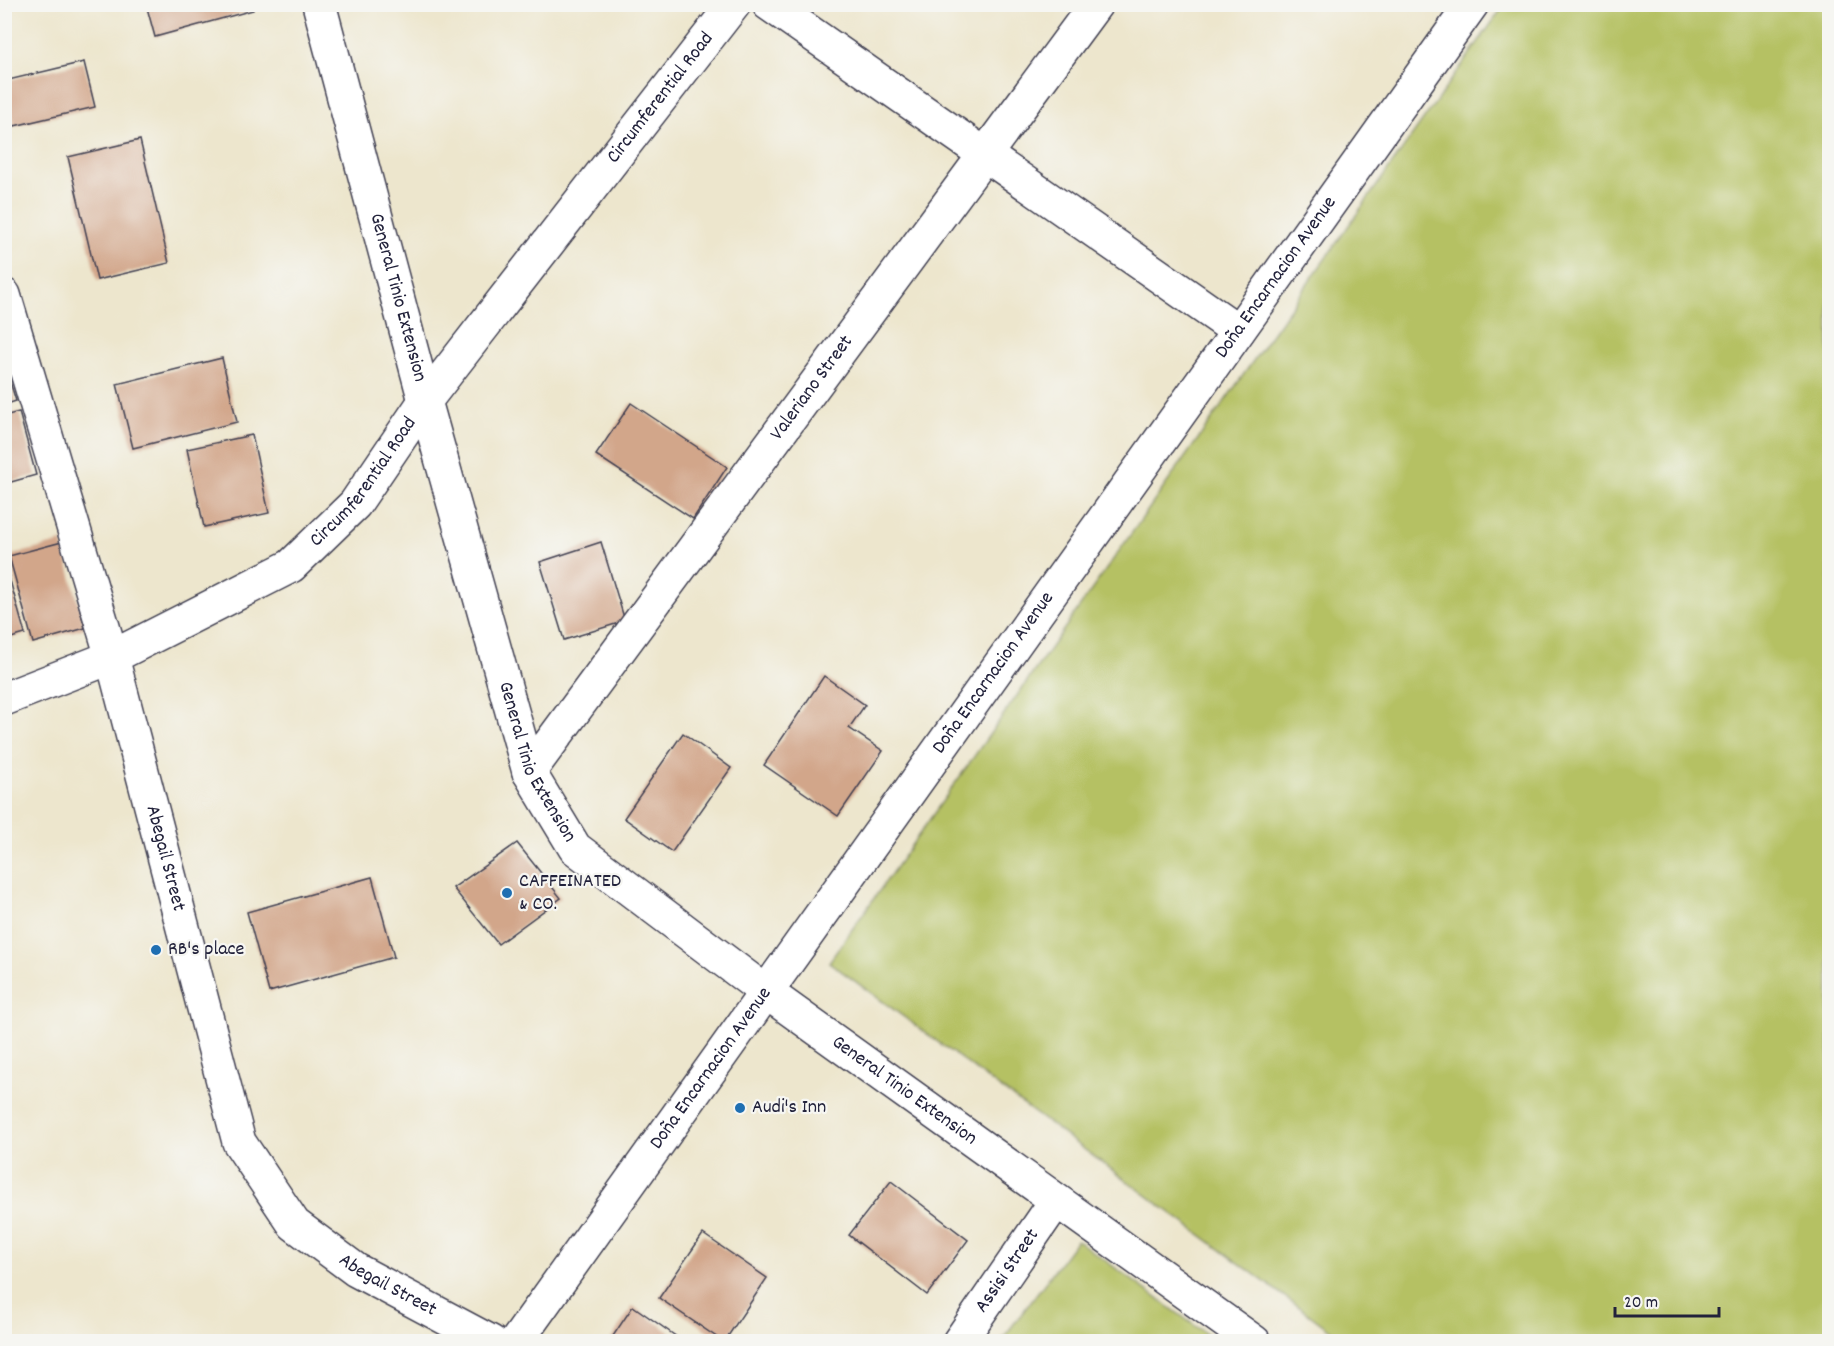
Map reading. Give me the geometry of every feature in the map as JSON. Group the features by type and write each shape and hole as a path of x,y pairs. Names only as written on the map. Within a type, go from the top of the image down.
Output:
{"street":[{"name":"Circumferential Road","path":"4,699 112,657 291,566 355,504 425,401 734,4"},
{"path":"770,4 1238,331"},
{"name":"Valeriano Street","path":"529,772 1096,4"},
{"name":"Doña Encarnacion Avenue","path":"516,1341 1472,4"},
{"name":"General Tinio Extension","path":"322,6 425,401 529,772 575,848 766,992 1254,1341"},
{"name":"Abegail Street","path":"4,295 112,657 239,1142 294,1224 356,1270 491,1341"},
{"name":"Assisi Street","path":"958,1341 1056,1201"}],"green space":[{"path":"1505,4 1829,5 1829,1341 1345,1341 829,962"},
{"path":"1077,1240 1216,1341 1001,1341"}],"building":[{"path":"146,4 252,4 253,10 155,37"},
{"path":"84,62 95,107 14,126 4,81"},
{"path":"140,140 169,263 97,280 68,157"},
{"path":"222,358 237,422 133,448 117,384"},
{"path":"4,363 16,401 4,405"},
{"path":"631,403 727,467 693,519 596,455"},
{"path":"19,412 36,475 4,484 4,416"},
{"path":"252,435 269,513 204,527 187,449"},
{"path":"62,542 85,628 33,643 9,556"},
{"path":"601,542 625,621 564,640 540,562"},
{"path":"4,559 25,634 4,640"},
{"path":"824,676 865,705 849,728 883,751 838,816 764,765"},
{"path":"683,733 731,768 672,852 624,818"},
{"name":"CAFFEINATED & CO.","path":"517,843 561,898 498,944 453,888"},
{"path":"372,877 394,957 269,992 247,912"},
{"path":"891,1181 968,1240 927,1295 849,1235"},
{"path":"703,1234 767,1278 724,1342 659,1298"},
{"path":"633,1306 684,1342 609,1342"}],"place":[{"name":"CAFFEINATED & CO.","path":"507,893"},
{"name":"RB's place","path":"156,950"},
{"name":"Audi's Inn","path":"740,1108"}]}
